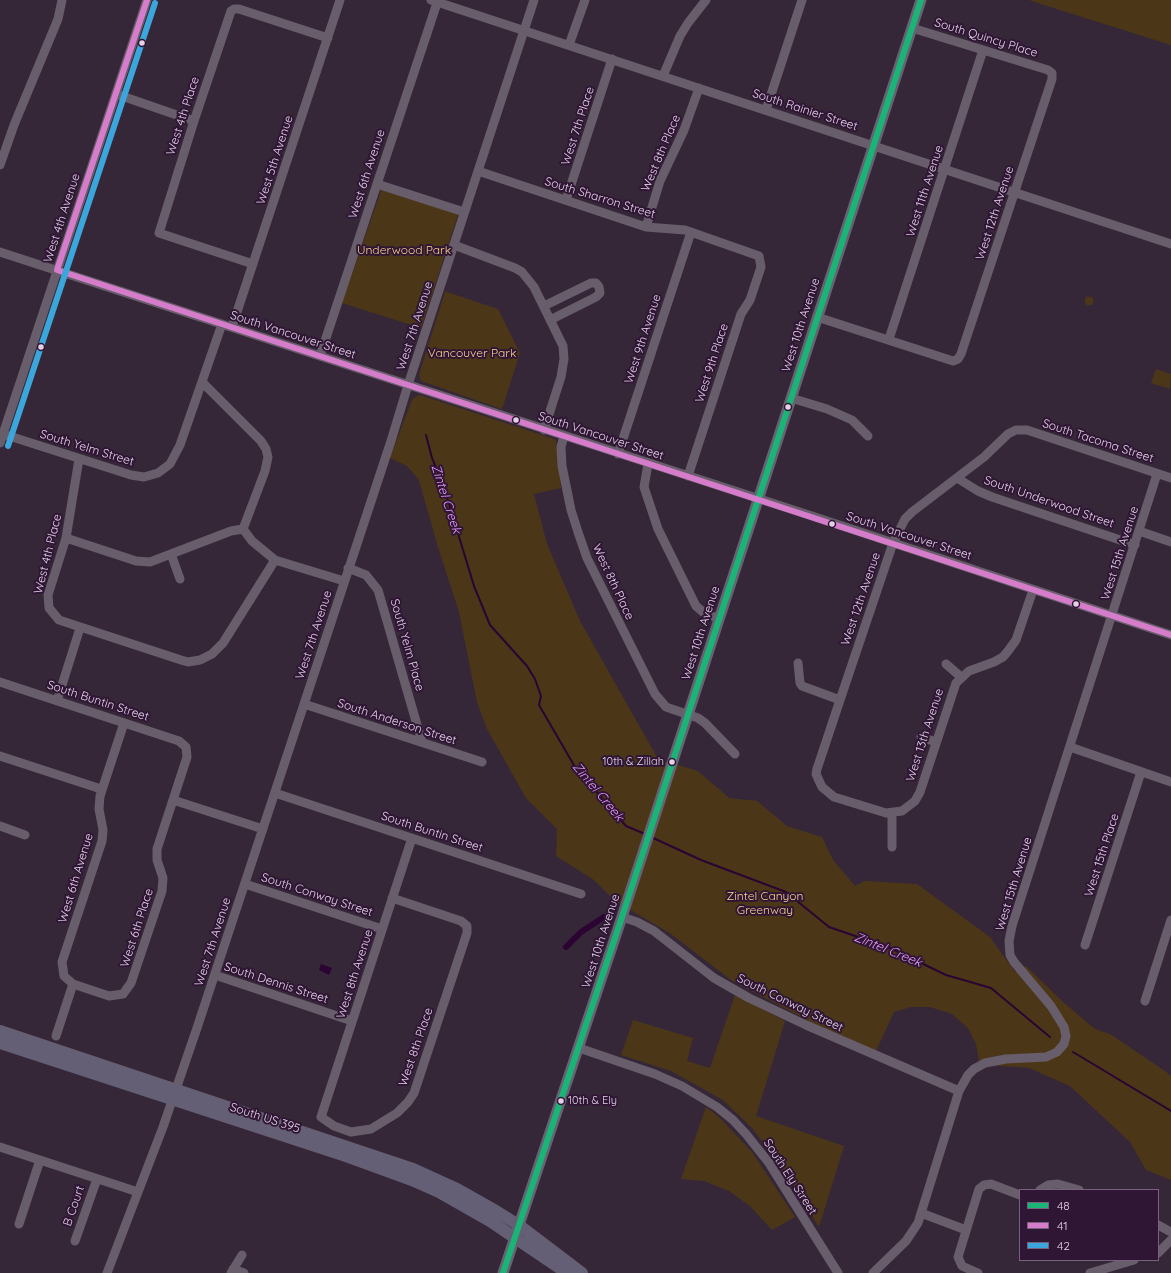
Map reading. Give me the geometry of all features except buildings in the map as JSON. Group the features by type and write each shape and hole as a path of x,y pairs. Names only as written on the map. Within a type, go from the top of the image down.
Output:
{"highway":[{"name":"South US 395","path":"0,1031 412,1180 518,1232"},
{"name":"South US 395","path":"0,1043 174,1093"},
{"path":"518,1232 567,1273"},
{"path":"518,1232 582,1273"}],"main road":[{"name":"West 10th Avenue","path":"503,1273 518,1232 626,905 921,0"}],"street":[{"path":"0,165 14,125 58,19 62,0"},
{"name":"West 4th Avenue","path":"1,438 4,419 57,270 147,0"},
{"name":"West 5th Avenue","path":"232,327 340,0"},
{"name":"West 7th Avenue","path":"107,1273 174,1093 245,884 534,0"},
{"path":"569,45 585,0"},
{"path":"663,76 684,30 706,0"},
{"path":"766,110 802,0"},
{"name":"South Rainier Street","path":"435,1 1171,244"},
{"name":"West 6th Avenue","path":"320,356 377,184 435,1"},
{"name":"West 4th Place","path":"253,264 159,233 194,121 231,11 234,9 239,9 328,38"},
{"name":"South Quincy Place","path":"912,28 1048,70 1052,74"},
{"name":"West 11th Avenue","path":"889,339 983,50"},
{"name":"West 7th Place","path":"566,200 612,59"},
{"name":"West 12th Avenue","path":"889,339 953,360 958,359 961,354 1015,192 1052,79 1052,74"},
{"name":"West 8th Place","path":"646,227 660,181 684,130 699,88"},
{"path":"116,94 194,121"},
{"name":"South Sharron Street","path":"478,171 646,227 691,232 756,254 761,259"},
{"path":"377,184 464,212"},
{"name":"West 9th Avenue","path":"618,454 691,232"},
{"path":"454,245 522,272 534,287 544,306 563,346 564,359 561,377 544,430"},
{"name":"South Vancouver Street","path":"0,252 1171,635"},
{"name":"West 9th Place","path":"688,476 741,314 750,300 761,267 761,259"},
{"path":"544,306 591,283 596,284 599,287 600,293 596,297 550,320"},
{"path":"818,317 889,339"},
{"path":"222,324 202,382 261,441 268,457 265,471 243,529"},
{"name":"South Yelm Street","path":"1,438 137,476 151,475 164,469 174,458 202,382"},
{"path":"791,398 827,409 852,420 868,436"},
{"name":"West 12th Avenue","path":"892,813 867,808 834,797 822,787 816,774 893,543 908,516 958,478 1008,434 1016,430"},
{"name":"South Tacoma Street","path":"1016,430 1026,430 1171,478"},
{"name":"West 8th Place","path":"564,436 561,450 566,490 587,558 655,694 666,707 698,718 705,723 735,754"},
{"name":"West 4th Place","path":"80,459 66,538 49,587 48,595 49,608 59,620 80,628"},
{"path":"648,464 644,487 658,529 696,606 703,612 719,619"},
{"name":"West 15th Avenue","path":"873,1273 906,1241 914,1230 922,1213 959,1091 968,1075 985,1062 1006,1059 1046,1057 1056,1052 1064,1044 1066,1036 1064,1027 1051,1006 1014,962 1010,955 1009,941 1158,474"},
{"name":"South Underwood Street","path":"958,478 978,491 992,497 1135,545"},
{"path":"66,538 144,562 156,561 231,531 243,529"},
{"path":"243,529 252,541 275,560 344,581"},
{"path":"1139,531 1171,542"},
{"path":"171,554 180,579"},
{"path":"57,701 80,628 188,662 206,658 224,643 275,560"},
{"name":"South Yelm Place","path":"348,568 366,575 378,590 422,742"},
{"path":"946,664 961,677 969,671 1003,657 1016,640 1033,590"},
{"path":"798,663 800,683 802,686 840,700"},
{"name":"West 13th Avenue","path":"892,813 902,811 915,801 952,692 961,677"},
{"name":"South Buntin Street","path":"0,682 179,740 186,747"},
{"name":"South Anderson Street","path":"304,704 482,762"},
{"name":"West 6th Avenue","path":"73,984 64,976 62,962 103,835 99,802 124,723"},
{"path":"921,737 936,742"},
{"name":"West 6th Place","path":"73,984 109,996 123,994 129,987 162,891 163,878 157,860 157,849 187,757 186,747"},
{"path":"1070,747 1171,782"},
{"path":"0,756 102,789"},
{"name":"West 15th Place","path":"1085,945 1141,772"},
{"name":"South Buntin Street","path":"275,793 581,894"},
{"path":"173,800 263,829"},
{"path":"892,813 892,847"},
{"path":"0,826 25,834"},
{"name":"West 8th Avenue","path":"321,1117 412,838"},
{"name":"South Conway Street","path":"245,884 382,929"},
{"name":"West 8th Place","path":"321,1117 334,1126 346,1130 356,1132 364,1131 371,1129 397,1113 408,1102 419,1080 467,933 467,926 461,921 392,898"},
{"name":"South Conway Street","path":"622,917 637,922 654,932 714,978 749,998 798,1022 959,1091"},
{"path":"1145,1001 1171,920"},
{"name":"South Dennis Street","path":"214,975 352,1021"},
{"path":"56,1036 73,984"},
{"name":"South Ely Street","path":"579,1048 671,1081 696,1094 732,1120 746,1134 769,1163 838,1273"},
{"path":"0,1147 138,1192"},
{"path":"19,1224 40,1160"},
{"name":"B Court","path":"75,1241 97,1179"},
{"path":"978,1273 966,1268 960,1263 959,1254 978,1193 984,1185 991,1184 1019,1194"},
{"path":"1042,1189 1048,1185 1058,1184 1076,1189"},
{"path":"922,1213 966,1230"},
{"path":"1159,1226 1171,1232"},
{"path":"1159,1252 1171,1240"},
{"path":"242,1255 232,1271 244,1273"},
{"path":"1090,1273 1131,1261"}],"green space":[{"path":"1029,0 1171,0 1171,45 1044,5"},
{"name":"Underwood Park","path":"382,188 459,212 421,328 342,303"},
{"name":"Vancouver Park","path":"444,291 498,309 520,353 502,409 421,381 419,375 445,292"},
{"path":"1089,296 1094,301 1089,306 1084,301"},
{"path":"1156,369 1171,374 1170,389 1151,383"},
{"name":"Zintel Canyon Greenway","path":"420,395 554,439 556,441 561,488 534,494 547,544 580,621 658,759 698,771 729,798 757,801 787,826 822,837 833,860 855,886 865,881 917,884 990,937 1015,972 1026,966 1062,1001 1095,1029 1110,1034 1165,1071 1171,1076 1171,1180 1146,1170 1130,1142 1070,1086 1029,1068 989,1065 979,1061 976,1044 968,1028 952,1014 930,1007 911,1007 894,1012 876,1051 813,1023 731,980 671,934 614,900 594,880 556,856 557,829 526,798 487,729 477,702 459,612 437,544 419,480 407,466 390,458 412,400"},
{"path":"735,995 785,1021 756,1116 844,1146 819,1227 780,1164 752,1128 723,1100 671,1071 621,1055 633,1020 693,1038 687,1061 710,1068"},
{"path":"706,1107 720,1118 752,1152 795,1217 772,1230 750,1206 729,1191 704,1181 681,1179"}],"shaded area":[{"path":"321,964 332,968 329,975 319,970"}],"waterway":[{"name":"Zintel Creek","path":"426,435 432,458 443,484 474,586 490,625 527,666 535,679 541,696 539,705 575,767 626,826 645,834"},
{"name":"Zintel Creek","path":"651,837 701,860 786,892 829,927 890,948 946,975 991,988 1050,1037"},
{"path":"566,947 581,932 604,917"},
{"name":"Zintel Creek","path":"1073,1052 1171,1111"}],"transit line":[{"name":"41","path":"147,0 57,270 1171,635"},
{"name":"48","path":"503,1273 622,917 921,0"},
{"name":"42","path":"8,446 155,3"}],"place":[{"name":"10th & Zillah","path":"672,762"},
{"name":"10th & Ely","path":"561,1101"}]}
